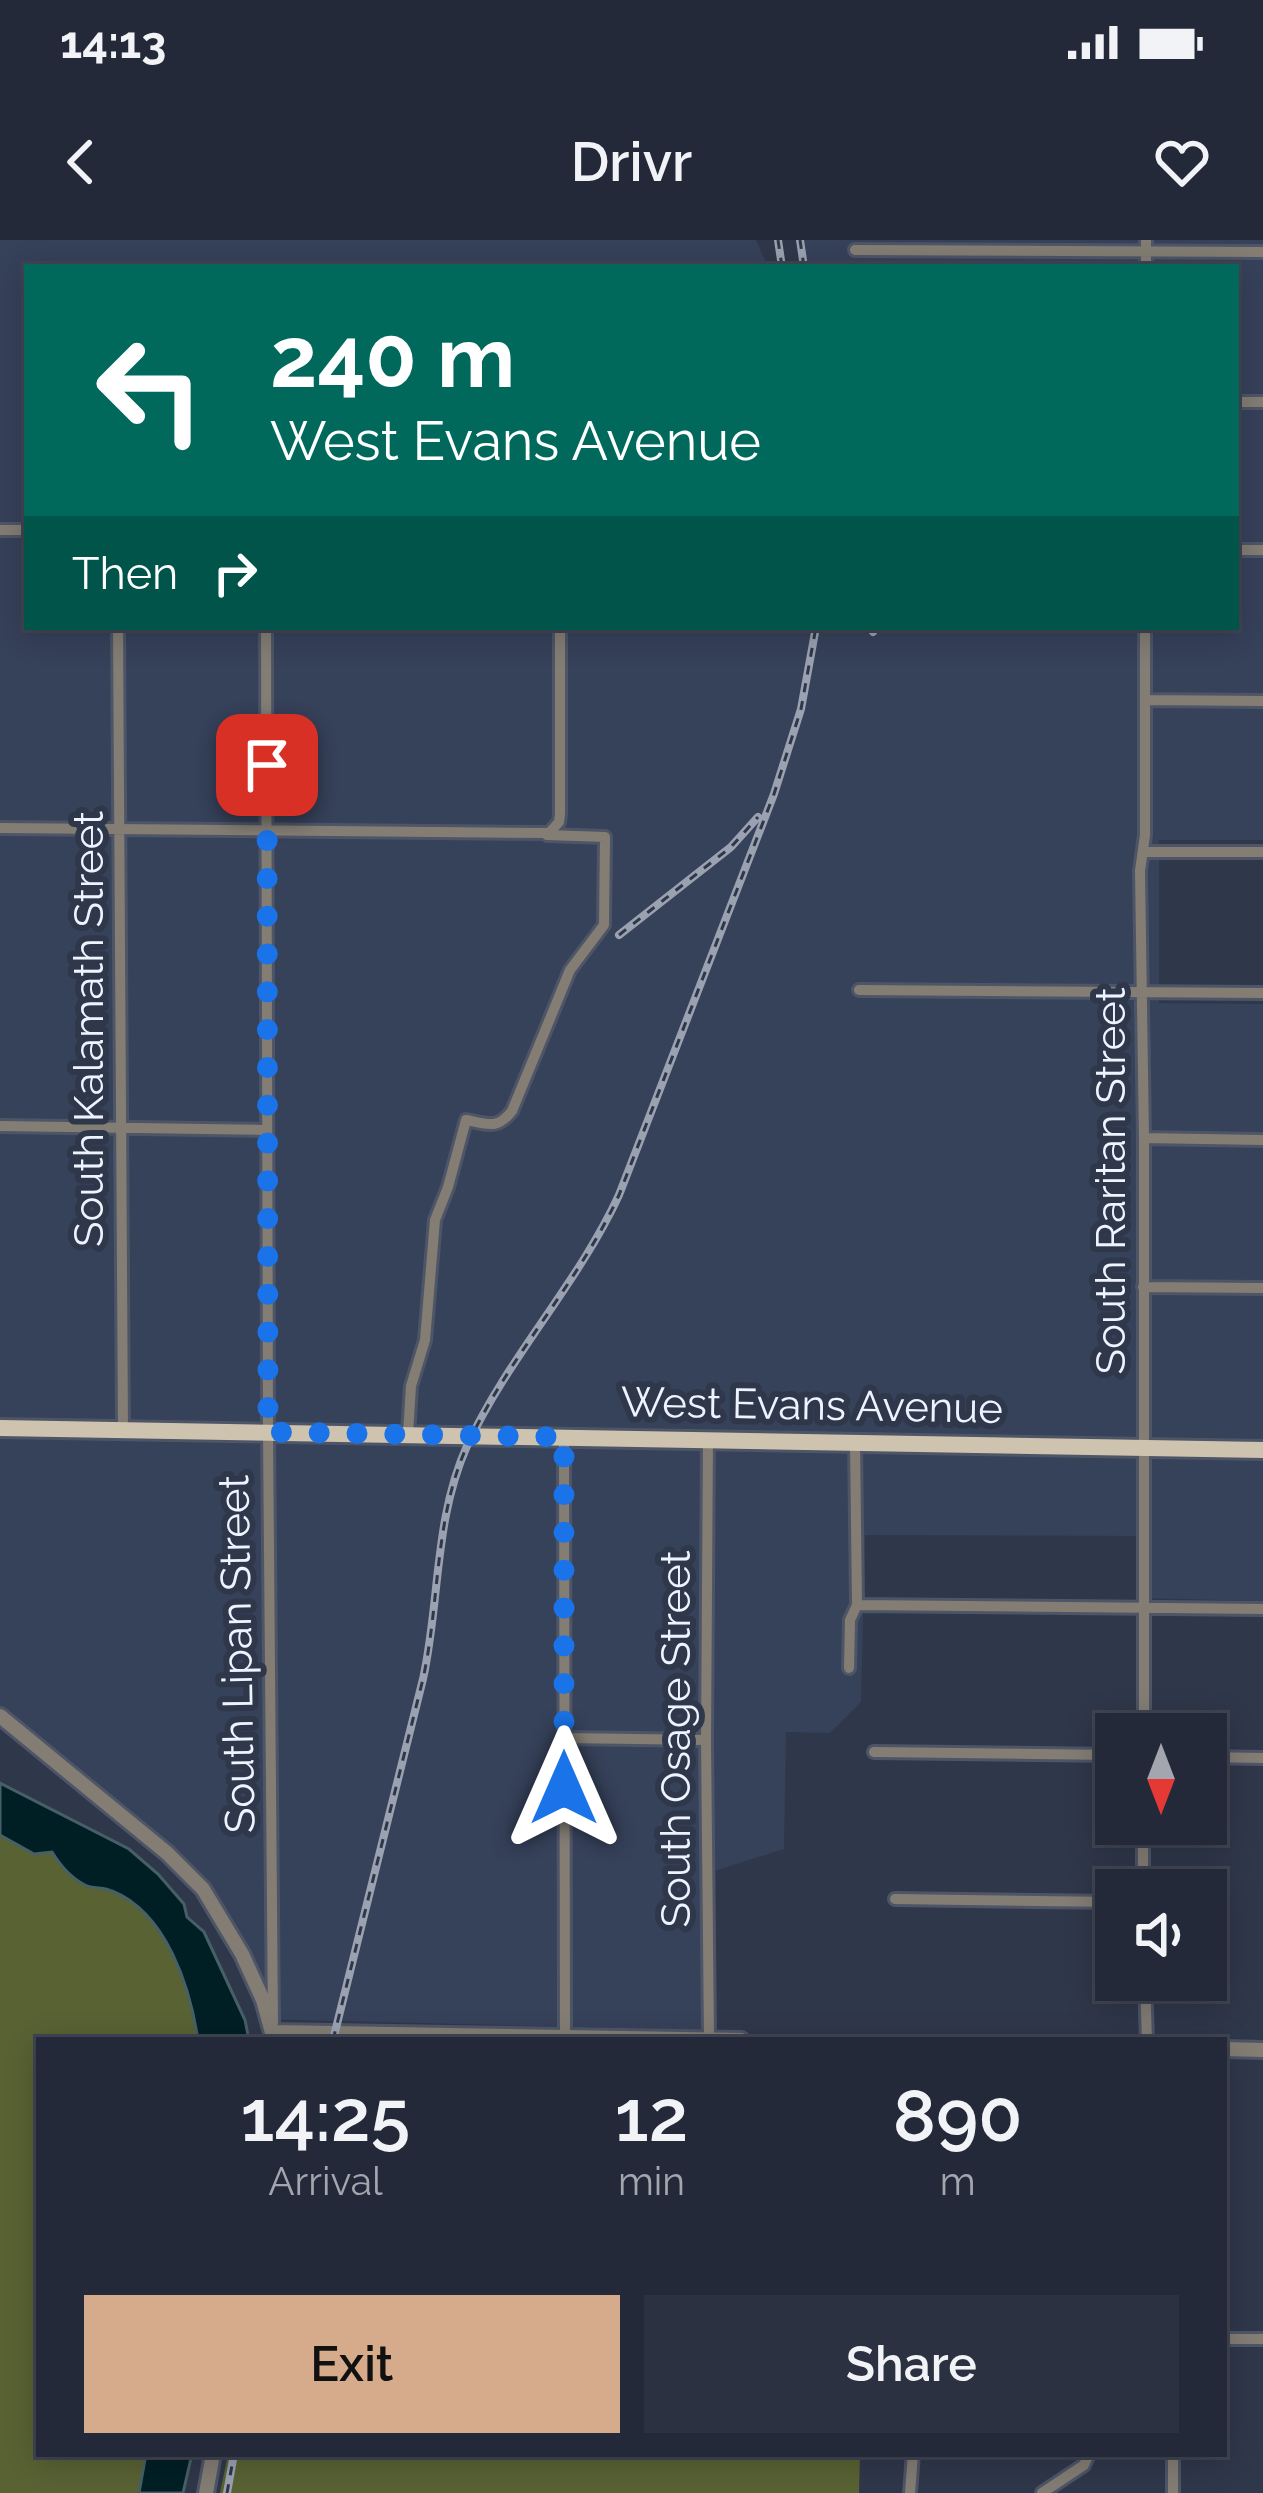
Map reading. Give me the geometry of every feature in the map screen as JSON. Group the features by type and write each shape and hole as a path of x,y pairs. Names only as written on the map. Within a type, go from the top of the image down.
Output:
{"main road":[{"name":"West Evans Avenue","path":"0,1428 1263,1450"}],"street":[{"path":"855,250 1146,246 1263,252"},
{"name":"South Kalamath Street","path":"118,630 123,1430"},
{"name":"South Lipan Street","path":"266,630 274,2036"},
{"path":"543,835 556,828 560,814 560,630"},
{"name":"South Raritan Street","path":"1144,1713 1145,630"},
{"path":"1145,700 1263,701"},
{"path":"0,828 605,837 604,925 570,970 512,1111 503,1122 492,1125 466,1120 435,1220 425,1340 411,1386 408,1434"},
{"path":"1143,852 1263,852"},
{"path":"859,990 1263,993"},
{"path":"0,1126 267,1130"},
{"path":"1144,1138 1263,1140"},
{"path":"1143,1287 1263,1288"},
{"path":"564,1437 565,2037"},
{"name":"South Osage Street","path":"708,1438 709,2037"},
{"path":"849,1668 850,1620 857,1605 855,1442"},
{"path":"857,1605 1263,1610"},
{"path":"0,1717 166,1852 202,1889 242,1954 274,2036 420,2037"},
{"path":"564,1738 706,1740"},
{"path":"874,1752 1095,1755"},
{"path":"1227,1756 1263,1757"},
{"path":"895,1899 1095,1902"},
{"path":"1146,2001 1147,2037"},
{"path":"1227,2049 1263,2050"},
{"path":"1227,2338 1263,2338"},
{"path":"206,2493 212,2457"},
{"path":"910,2493 913,2457"},
{"path":"1042,2493 1084,2465 1088,2457"},
{"path":"1173,2457 1173,2493"}],"shaded area":[{"path":"0,240 756,240 767,264 24,264 24,630 1239,630 1239,264 807,264 803,240 1263,240 1263,840 1159,840 1159,1003 1263,1004 1263,1601 1138,1598 1136,1536 865,1535 861,1702 830,1733 786,1732 784,1849 702,1875 703,2030 259,2019 236,1954 195,1894 158,1853 0,1725"},
{"path":"0,1783 129,1849 158,1874 184,1904 187,1917 204,1932 248,2037 197,2037 182,1976 148,1916 109,1890 80,1882 52,1852 34,1854 0,1835"},
{"path":"145,2457 191,2457 183,2493 139,2493"}],"green space":[{"path":"0,1835 34,1853 52,1852 85,1885 113,1891 148,1916 182,1976 197,2037 36,2037 36,2457 145,2457 139,2493 0,2493"},
{"path":"227,2457 860,2457 859,2493 220,2493"}],"railway":[{"path":"778,240 782,264"},
{"path":"800,240 804,264"},
{"path":"334,2037 423,1679 443,1532 456,1474 484,1413 584,1259 619,1195 774,794 801,709 815,630"},
{"path":"619,935 731,847 758,817"},
{"path":"227,2493 233,2457"}],"route":[{"path":"267,765 268,1432 564,1437 564,1788"}]}
